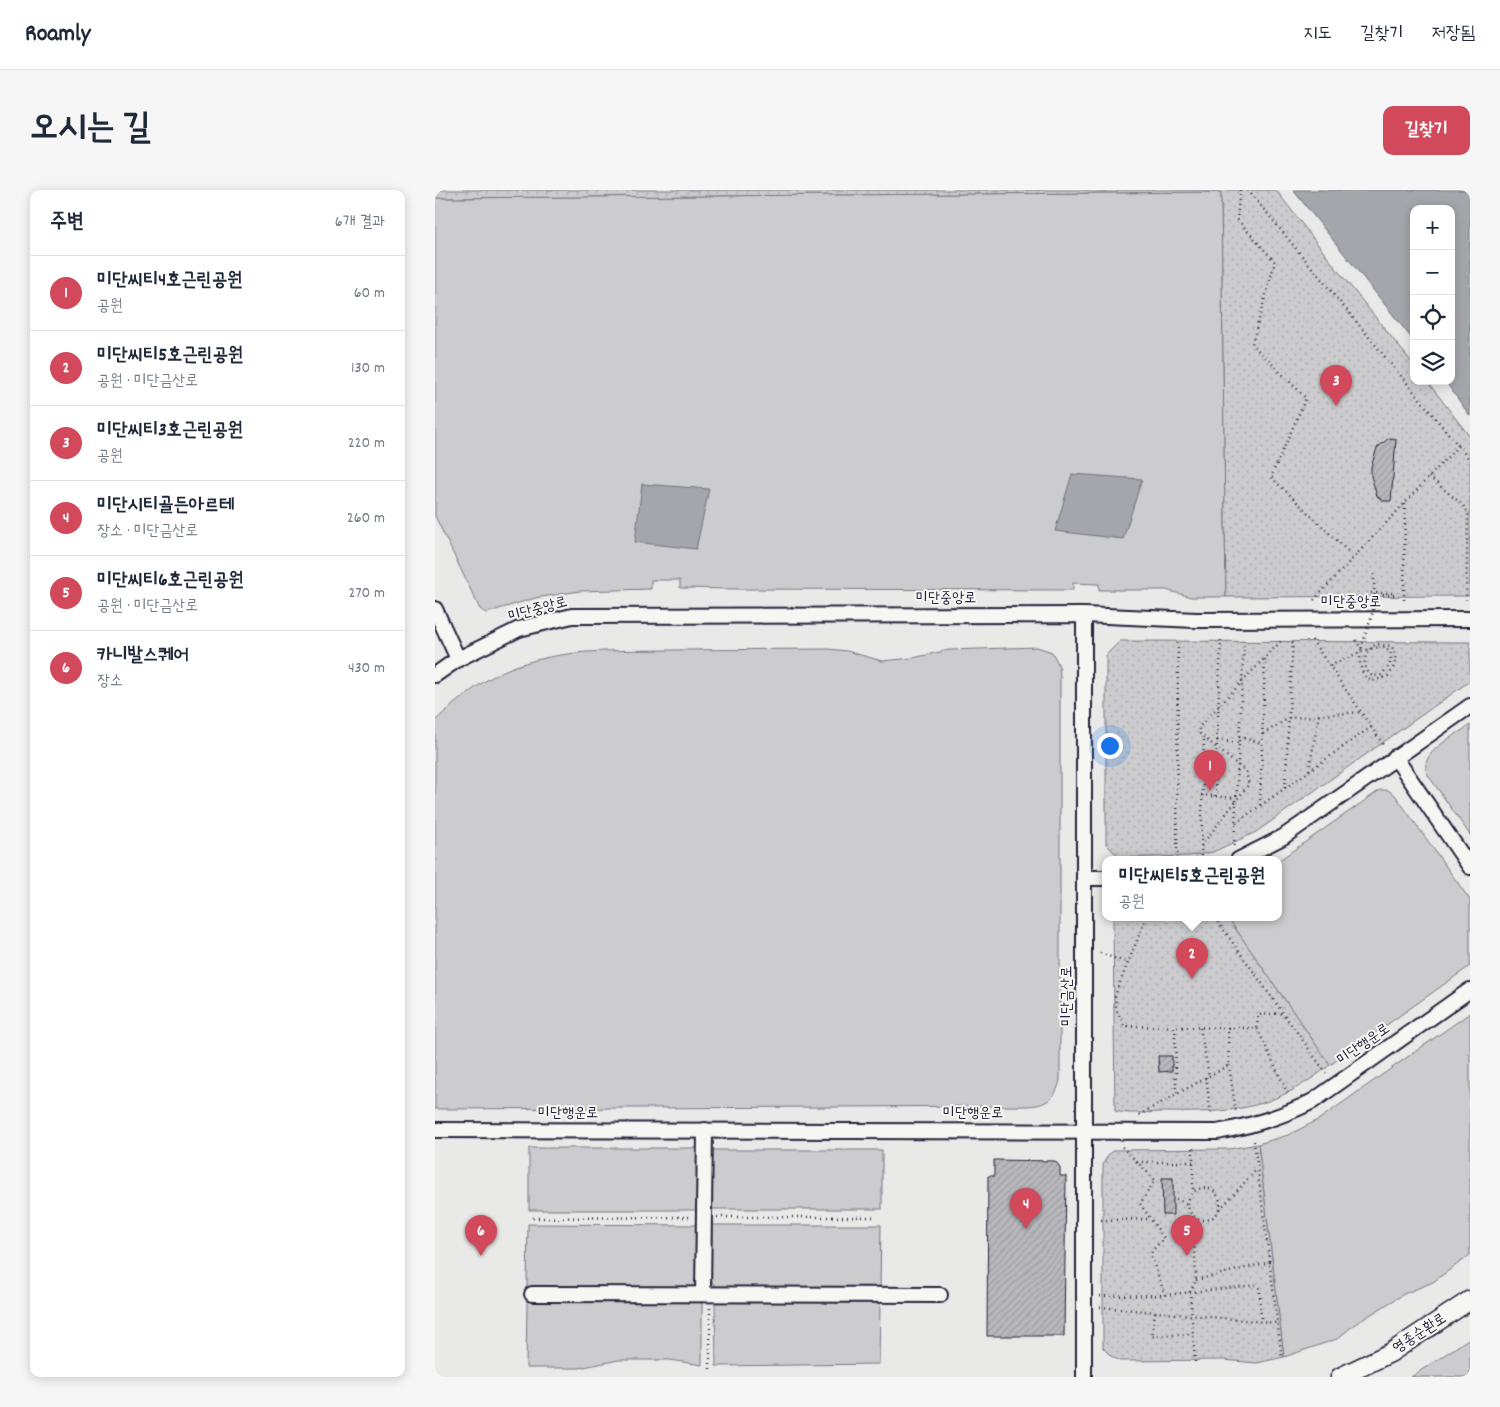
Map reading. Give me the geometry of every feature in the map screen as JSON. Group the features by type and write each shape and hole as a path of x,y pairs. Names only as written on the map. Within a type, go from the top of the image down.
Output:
{"main road":[{"name":"영종순환로","path":"1340,1377 1390,1353 1470,1300"}],"street":[{"path":"435,609 458,659"},
{"name":"미단중앙로","path":"435,675 458,659 519,629 572,616 1084,615 1196,620 1470,619"},
{"name":"미단금산로","path":"1084,615 1084,1377"},
{"path":"1246,856 1283,837 1470,706"},
{"path":"1395,758 1470,868"},
{"path":"1084,878 1102,878"},
{"name":"미단행운로","path":"435,1130 1217,1132 1251,1126 1285,1115 1319,1096 1470,990"},
{"path":"705,1130 707,1294"},
{"path":"532,1294 940,1295"}],"path":[{"path":"1240,190 1237,220 1275,262 1252,344 1306,398 1271,477 1354,556"},
{"path":"1248,190 1470,460"},
{"path":"1313,600 1457,446"},
{"path":"1429,477 1463,505 1469,519 1466,600"},
{"path":"1405,502 1405,600"},
{"path":"1330,666 1363,651 1379,647 1385,647 1391,653 1390,665 1381,675 1376,677 1368,672 1365,657 1369,649 1377,644 1391,646 1394,650 1395,662 1387,677 1372,681 1364,675 1359,664 1373,611 1374,574"},
{"path":"1373,593 1394,592 1395,595 1378,596 1378,600"},
{"path":"1177,640 1177,856"},
{"path":"1215,796 1221,640"},
{"path":"1234,846 1244,640"},
{"path":"1201,846 1249,784 1249,775 1199,733 1199,727 1282,640"},
{"path":"1285,788 1293,640"},
{"path":"1312,640 1384,746"},
{"path":"1356,640 1363,651"},
{"path":"1260,805 1265,657"},
{"path":"1263,734 1289,718 1361,712"},
{"path":"1309,770 1319,715"},
{"path":"1235,823 1371,727"},
{"path":"1201,856 1201,794 1204,737"},
{"path":"1239,737 1263,743"},
{"path":"1217,740 1239,743"},
{"path":"1201,794 1236,800"},
{"path":"1145,921 1115,995 1116,1009 1124,1026 1257,1028"},
{"path":"1217,921 1326,1073"},
{"path":"1100,953 1128,964"},
{"path":"1283,1013 1258,1015 1257,1028 1289,1096"},
{"path":"1175,1027 1175,1093"},
{"path":"1200,1028 1208,1076 1211,1115"},
{"path":"1228,1028 1229,1065 1236,1113"},
{"path":"1139,1115 1175,1093 1229,1065"},
{"path":"1255,1141 1281,1359"},
{"path":"1122,1147 1155,1180 1140,1204 1164,1238 1151,1255 1165,1295"},
{"path":"1193,1148 1193,1192 1187,1204 1188,1210 1197,1220 1210,1220 1258,1168"},
{"path":"1137,1162 1193,1162"},
{"path":"1193,1192 1199,1188 1213,1190 1220,1202 1219,1210"},
{"path":"1176,1199 1187,1204"},
{"path":"1101,1220 1150,1219"},
{"path":"1195,1362 1190,1292 1196,1280 1195,1232 1197,1220"},
{"path":"1196,1280 1269,1262"},
{"path":"1100,1296 1165,1295 1258,1285 1261,1289 1261,1322"},
{"path":"707,1294 710,1369"},
{"path":"1100,1307 1277,1323"},
{"path":"1155,1312 1152,1336 1193,1334"}],"shaded area":[{"path":"435,190 1276,190 1410,360 1410,385 1430,385 1470,437 1470,596 1226,597 1221,192 435,198"},
{"path":"1293,190 1470,190 1470,416 1448,385 1455,385 1455,205 1410,205 1410,336"},
{"path":"1221,192 1226,597 1191,597 1166,590 1099,590 1099,584 1073,583 1073,590 733,589 680,588 680,580 651,580 651,589 580,591 535,598 486,613 480,609 435,516 435,198"},
{"path":"1072,474 1142,479 1123,539 1055,531"},
{"path":"642,484 709,489 696,549 635,542"},
{"path":"1120,641 1470,642 1470,681 1256,832 1213,852 1189,856 1118,856 1106,844 1106,655"},
{"path":"1037,647 1052,652 1059,666 1060,676 1060,1080 1056,1092 1050,1099 1040,1104 1028,1106 435,1109 435,721 463,697 483,682 505,670 535,660 574,653 631,650 828,649 847,651 882,661 913,658 949,650"},
{"path":"1470,725 1470,835 1428,775 1426,767 1427,759 1432,752"},
{"path":"1380,790 1388,790 1395,795 1470,900 1470,966 1330,1065 1230,921 1282,921 1282,858"},
{"path":"1113,921 1230,921 1330,1065 1290,1091 1252,1106 1190,1112 1133,1113 1115,1111"},
{"path":"1470,1013 1470,1255 1433,1282 1404,1294 1355,1324 1337,1339 1284,1357 1258,1144 1288,1135 1318,1120"},
{"path":"1258,1144 1284,1357 1257,1363 1223,1360 1120,1361 1111,1356 1103,1348 1103,1164 1108,1155 1115,1150 1229,1149"},
{"path":"529,1148 701,1148 700,1210 529,1210"},
{"path":"710,1150 882,1150 882,1209 710,1209"},
{"path":"528,1224 700,1225 697,1285 693,1289 527,1288"},
{"path":"709,1225 881,1225 880,1289 716,1287 710,1279"},
{"path":"527,1301 702,1301 702,1365 670,1360 619,1360 579,1368 526,1368"},
{"path":"715,1301 880,1302 879,1364 716,1366"},
{"path":"1470,1338 1470,1377 1411,1377"}],"building":[{"path":"1389,438 1396,439 1391,501 1383,501 1377,496 1371,476 1371,467 1377,448"},
{"path":"1158,1056 1172,1056 1172,1071 1159,1072"},
{"path":"994,1160 1055,1161 1060,1167 1060,1176 1066,1176 1064,1336 987,1336 988,1176 994,1176"},
{"path":"1162,1178 1173,1178 1173,1215 1163,1215"}],"place":[{"name":"미단씨티3호근린공원","path":"1336,406"},
{"name":"미단씨티4호근린공원","path":"1210,791"},
{"name":"미단씨티5호근린공원","path":"1192,979"},
{"name":"미단시티골든아르테","path":"1026,1229"},
{"name":"카니발스퀘어","path":"481,1256"},
{"name":"미단씨티6호근린공원","path":"1187,1256"}]}
